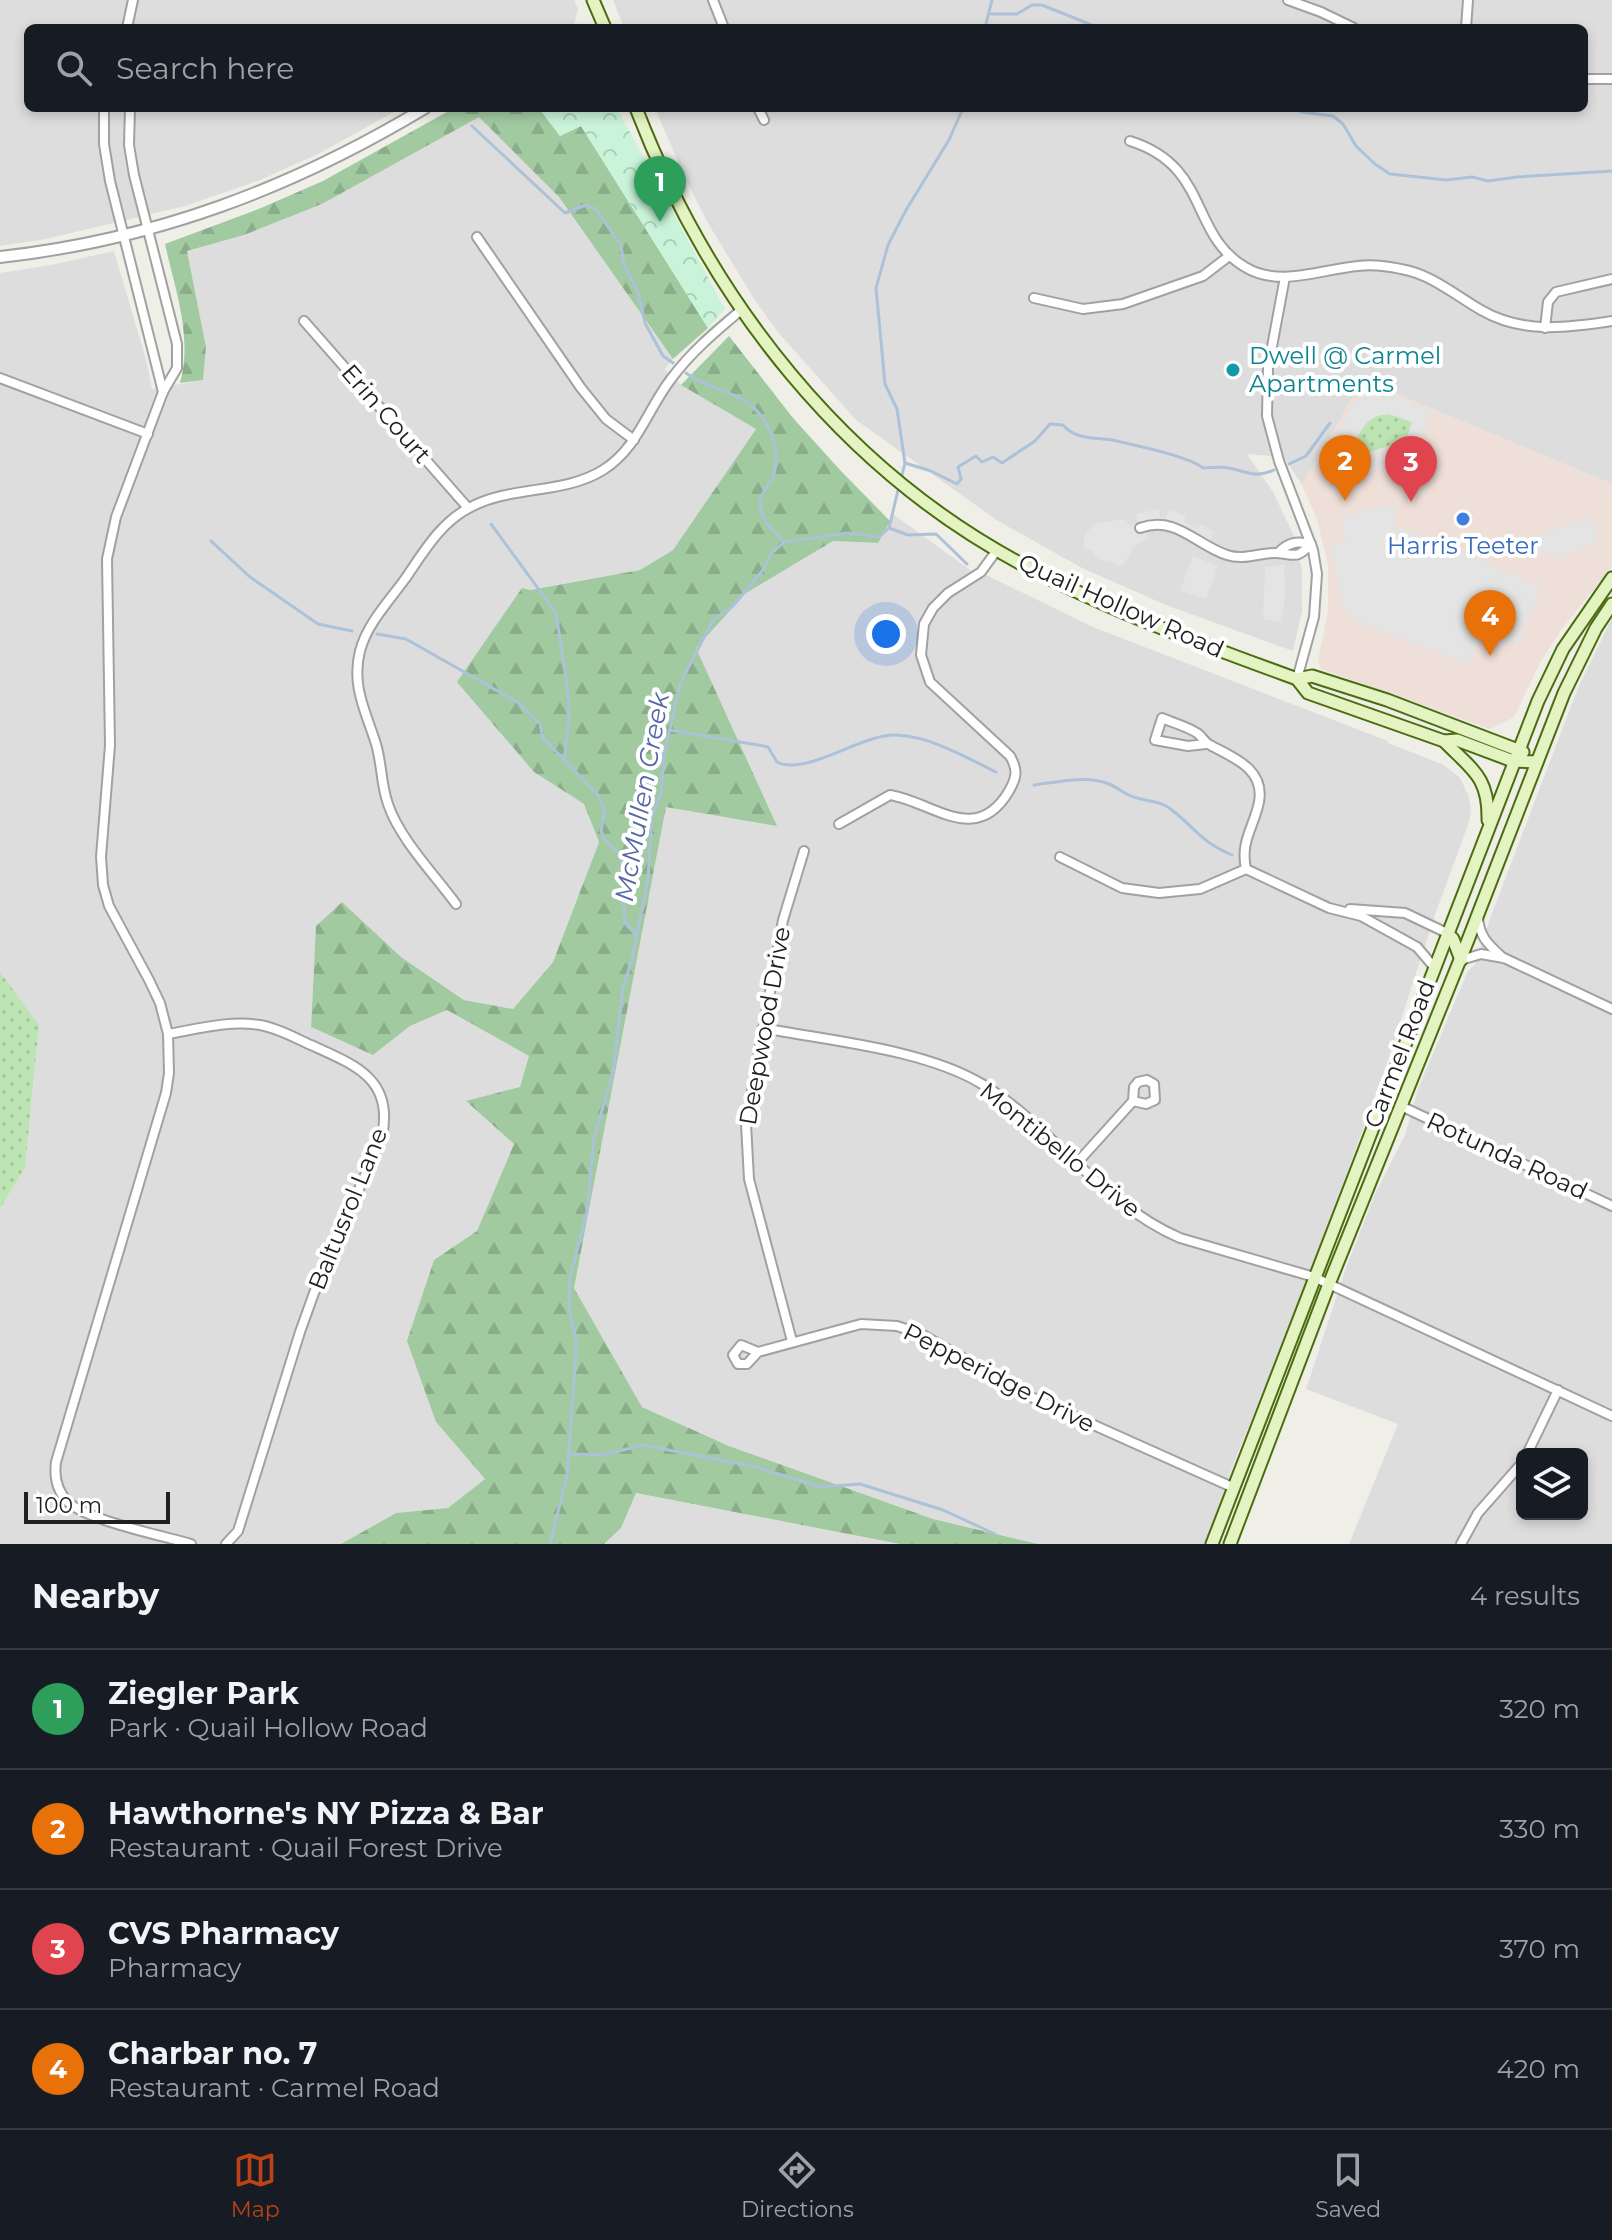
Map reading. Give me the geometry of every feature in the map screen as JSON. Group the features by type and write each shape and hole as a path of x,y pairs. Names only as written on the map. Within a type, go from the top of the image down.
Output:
{"main road":[{"path":"593,0 602,24"},
{"name":"Quail Hollow Road","path":"638,112 686,219 740,311 810,395 876,462 937,510 997,550 1053,580 1132,616 1297,679 1308,693 1444,741 1457,740 1513,761 1537,762"},
{"name":"Carmel Road","path":"1212,1544 1544,684 1563,649 1612,578"},
{"name":"Carmel Road","path":"1230,1544 1329,1284 1461,960 1575,667 1612,604"},
{"name":"Quail Hollow Road","path":"1297,679 1312,676 1387,700 1519,749 1537,762"},
{"path":"1444,741 1477,773 1486,797 1488,826"},
{"path":"1447,933 1453,939 1461,960"}],"street":[{"path":"128,24 133,0"},
{"path":"713,0 722,24"},
{"path":"1288,0 1345,24"},
{"path":"1466,24 1468,0"},
{"path":"1588,79 1612,79"},
{"path":"104,112 104,144 163,392"},
{"path":"130,112 129,145 147,230 177,344 177,368 163,392 116,517 107,559 110,745 101,871 109,906 160,1003 170,1052 166,1093 55,1472 61,1492 75,1508 191,1544"},
{"path":"0,257 48,251 124,235 202,214 277,186 363,144 418,112"},
{"path":"760,112 764,120"},
{"path":"1130,141 1143,145 1183,174 1229,256 1259,275 1285,277 1357,266 1410,270 1420,272 1484,312 1545,328 1569,328 1612,321"},
{"path":"477,237 581,388 606,419 634,440"},
{"path":"1034,298 1083,309 1123,304 1203,276 1229,256"},
{"path":"1285,277 1268,368 1267,416 1279,461 1311,544 1317,574 1314,617 1297,679"},
{"path":"1545,328 1548,302 1556,292 1612,279"},
{"path":"456,904 391,813 377,746 359,696 357,678 361,647 373,622 440,530 468,508 498,497 557,486 593,475 618,459 634,440 679,368 740,311"},
{"name":"Erin Court","path":"304,321 468,508"},
{"path":"0,378 148,434"},
{"path":"1140,528 1170,525 1218,551 1242,558 1278,553 1289,557 1302,554 1311,544"},
{"path":"839,824 890,795 949,817 971,819 998,806 1016,780 1016,767 1010,756 930,682 921,655 924,624 933,608 948,593 981,572 997,550"},
{"path":"1206,744 1200,734 1162,718 1155,740 1188,746 1206,744 1240,760 1254,773 1260,800 1245,842 1246,869"},
{"name":"Deepwood Drive","path":"792,1341 749,1179 746,1152 748,1106 783,920 804,851"},
{"path":"1060,857 1122,888 1159,893 1200,889 1246,869 1329,908 1361,916 1406,941 1426,955 1434,967"},
{"path":"1329,908 1405,913 1447,933"},
{"path":"1478,917 1479,930 1485,941 1504,958"},
{"path":"1461,960 1481,954 1504,958 1612,1009"},
{"name":"Baltusrol Lane","path":"168,1034 243,1023 278,1030 362,1070 380,1092 385,1112 382,1136 300,1332 238,1531 226,1544"},
{"name":"Montibello Drive","path":"763,1028 915,1057 958,1071 1003,1098 1131,1211 1159,1229 1314,1277 1612,1416"},
{"path":"1076,1164 1133,1101"},
{"name":"Rotunda Road","path":"1401,1106 1612,1206"},
{"name":"Pepperidge Drive","path":"758,1352 861,1324 880,1323 906,1328 1029,1396 1232,1487"},
{"path":"1530,1448 1558,1390"},
{"path":"1461,1544 1478,1513 1516,1470"}],"shaded area":[{"path":"0,0 574,0 578,9 574,24 24,24 24,112 394,112 320,153 260,180 185,206 46,239 0,246"},
{"path":"613,0 1612,0 1612,484 1363,380 1302,485 1284,457 1247,454 1273,492 1294,536 1302,570 1302,611 1293,651 1166,605 1084,569 998,521 856,420 777,331 755,300 709,225 657,112 1588,112 1588,24 622,24"},
{"path":"479,116 559,197 673,359 665,369 681,385 756,429 673,550 640,570 529,590 522,588 534,772 584,804 599,842 553,962 513,1009 465,1000 401,957 342,902 316,926 311,1027 373,1055 410,1026 447,1010 530,1056 520,1087 467,1102 514,1144 477,1231 434,1260 436,1422 485,1479 448,1508 396,1513 341,1544 0,1544 0,1210 25,1168 39,1026 0,972 0,273 114,251 152,389 203,380 206,347 187,251 244,235 322,204"},
{"path":"1363,380 1612,484 1612,567 1561,630 1540,663 1514,717 1490,729 1321,669 1318,661 1328,612 1328,565 1317,519 1302,485"},
{"path":"1375,387 1411,402 1410,406 1417,409 1418,405 1432,411 1419,441 1409,453 1411,459 1341,479 1339,473 1330,475 1317,462 1364,389 1371,395","holes":["1389,414 1413,422 1406,441 1360,455 1354,454 1351,448 1365,424 1375,416"]},
{"path":"1397,505 1395,528 1408,530 1541,587 1517,646 1484,632 1469,665 1350,619 1352,611 1344,610 1330,545 1346,541 1341,517 1376,507"},
{"path":"1159,509 1160,518 1166,518 1169,510 1186,516 1184,522 1197,529 1202,524 1214,532 1206,548 1179,532 1157,527 1147,530 1148,538 1134,546 1124,564 1117,567 1114,562 1098,559 1091,549 1084,549 1084,536 1094,524 1125,519 1130,526 1138,522 1136,514"},
{"path":"893,514 981,578 984,574 1093,627 1444,765 1460,778 1469,797 1471,811 1468,825 1384,1072 1299,1303 1235,1460 1205,1544 1038,1544 933,1519 729,1446 642,1407 574,1288 666,806 776,825 696,648 745,593 833,541 878,543"},
{"path":"1588,517 1591,523 1595,522 1599,532 1595,534 1597,542 1553,560 1549,553 1534,555 1527,552 1532,542 1538,545 1536,537"},
{"path":"1193,556 1218,566 1206,599 1180,590"},
{"path":"1284,565 1285,594 1281,623 1263,619 1265,567"},
{"path":"1612,618 1612,1544 1349,1544 1398,1424 1306,1389 1347,1265 1375,1194 1405,1135 1418,1089 1468,971 1475,964 1578,688"},
{"path":"635,1493 900,1544 604,1544 621,1528"}],"green space":[{"path":"447,112 542,112 560,136 581,126 708,328 673,359 559,197 479,117 322,204 244,235 187,251 206,347 203,380 180,383 184,331 165,244 323,181"},
{"path":"542,112 619,112 725,309 708,328 581,126 560,136"},
{"path":"729,336 793,418 890,521 878,543 833,541 746,593 696,648 777,826 666,807 574,1288 642,1407 729,1446 933,1519 1038,1544 900,1544 636,1493 621,1528 604,1544 341,1544 396,1513 448,1508 485,1479 436,1422 407,1341 434,1260 477,1231 514,1144 466,1101 520,1087 529,1056 447,1010 410,1026 373,1055 311,1027 316,926 342,902 401,957 464,1000 513,1009 553,962 599,842 584,804 534,772 457,682 522,588 530,590 640,570 673,550 756,429 681,385"},
{"path":"1389,414 1412,422 1406,441 1360,455 1354,454 1351,448 1370,420"},
{"path":"0,972 39,1025 25,1168 0,1209"}],"waterway":[{"name":"McMullen Creek","path":"986,24 992,0"},
{"path":"990,14 1017,14 1032,5 1042,5 1089,24"},
{"name":"McMullen Creek","path":"901,479 905,463 897,409 885,384 876,288 888,245 949,140 961,112"},
{"path":"1302,112 1333,116 1343,124 1356,146 1390,174 1446,180 1472,177 1488,181 1612,171"},
{"path":"472,126 565,213 586,205 596,209 621,246 624,265 638,292 645,323 663,356 673,363"},
{"path":"686,373 749,404 766,424 773,440 776,466 760,506 763,517 784,542"},
{"path":"1289,464 1306,456 1330,423"},
{"path":"905,463 957,484 961,479 958,467 976,456 982,462 993,457 1002,463 1035,441 1050,424 1063,425 1081,436 1162,452 1203,468 1226,467 1257,474 1274,470"},
{"name":"McMullen Creek","path":"550,1544 567,1476 576,1354 569,1308 570,1278 587,1211 594,1137 613,1073 623,988 648,879 652,816 661,793 664,755 680,684 713,620 732,607 763,570 770,555 784,542 848,533 879,537 889,528 899,486"},
{"path":"491,524 556,613 568,692 569,720 564,761"},
{"path":"889,528 908,535 936,534 967,564"},
{"path":"211,541 250,577 318,624 352,631"},
{"path":"377,634 406,639 517,702 540,724 543,738 598,795 605,810 601,831 605,840 621,855 625,923 637,936"},
{"path":"669,730 768,747 777,762 789,765 818,760 868,740 897,735 948,749 996,772"},
{"path":"1034,785 1082,780 1109,784 1133,797 1168,807 1206,840 1232,855"},
{"path":"569,1454 602,1455 643,1445 756,1467 820,1487 860,1484 943,1510 995,1534"}],"place":[{"name":"Ziegler Park","path":"660,222"},
{"name":"Dwell @ Carmel Apartments","path":"1233,370"},
{"name":"Hawthorne's NY Pizza & Bar","path":"1345,501"},
{"name":"CVS Pharmacy","path":"1411,502"},
{"name":"Harris Teeter","path":"1463,519"},
{"name":"Charbar no. 7","path":"1490,656"}]}
